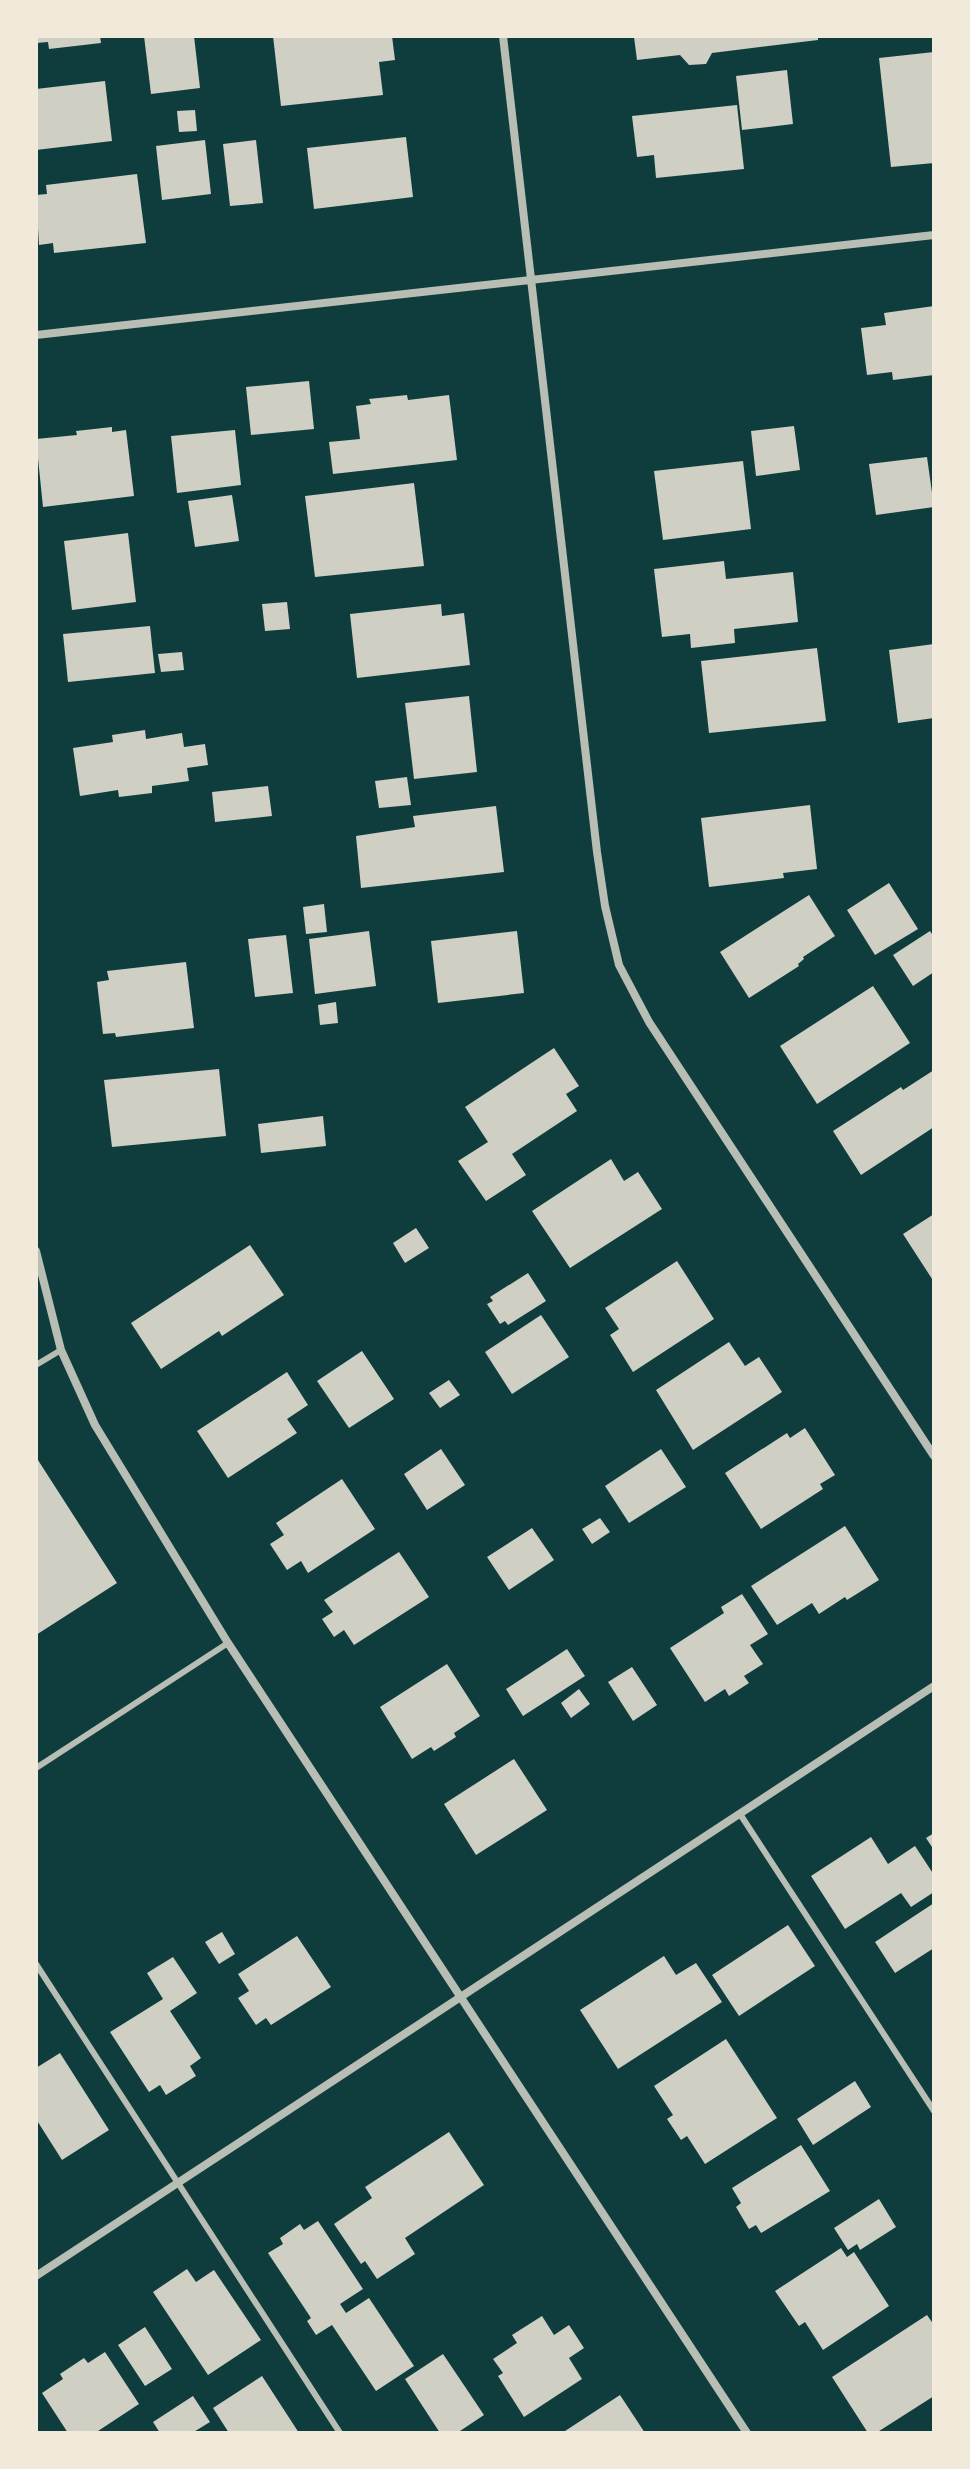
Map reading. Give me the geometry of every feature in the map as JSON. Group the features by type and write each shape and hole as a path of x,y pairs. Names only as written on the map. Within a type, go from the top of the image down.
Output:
{"street":[{"path":"503,36 597,852 605,906 619,965 649,1022 934,1456"},
{"path":"36,335 934,235"},
{"path":"36,1251 61,1350 95,1425 228,1643 747,2433"},
{"path":"36,2276 934,1686"}],"lane":[{"path":"36,1365 61,1350"},
{"path":"36,1768 228,1643"},
{"path":"740,1814 934,2111"},
{"path":"36,1964 340,2433"}],"building":[{"path":"36,36 100,36 101,43 49,49 48,42 36,43"},
{"path":"144,36 194,36 200,88 151,94"},
{"path":"273,36 392,36 395,60 379,62 383,95 281,106"},
{"path":"818,36 818,40 712,53 706,64 689,65 680,55 637,60 634,37"},
{"path":"934,52 934,163 891,167 879,58"},
{"path":"787,70 793,124 742,130 736,76"},
{"path":"105,81 112,141 36,150 36,89"},
{"path":"737,105 744,169 656,178 654,155 637,157 632,116"},
{"path":"195,110 197,131 179,132 177,111"},
{"path":"406,137 413,197 314,209 307,148"},
{"path":"205,140 211,194 162,200 156,146"},
{"path":"256,140 263,203 230,206 223,144"},
{"path":"137,174 146,243 54,253 53,243 39,245 36,195 47,194 46,185"},
{"path":"934,306 934,375 893,380 892,372 867,375 861,328 886,325 884,313"},
{"path":"309,381 314,429 251,435 246,387"},
{"path":"407,395 408,400 449,395 457,460 333,474 329,442 360,439 356,406 371,404 369,399"},
{"path":"794,426 800,470 756,476 751,431"},
{"path":"112,427 112,432 126,430 134,496 43,507 36,439 77,435 76,431"},
{"path":"235,430 241,485 177,493 171,436"},
{"path":"927,457 934,507 876,515 869,464"},
{"path":"743,461 751,529 663,540 654,471"},
{"path":"414,483 424,566 315,577 305,496"},
{"path":"232,495 239,541 195,547 188,501"},
{"path":"128,533 136,602 72,610 64,541"},
{"path":"724,561 726,579 793,572 798,622 734,629 735,643 691,648 690,634 662,637 654,569"},
{"path":"287,602 290,629 265,631 262,604"},
{"path":"441,604 442,616 464,613 470,665 357,678 350,614"},
{"path":"150,626 155,673 68,682 63,634"},
{"path":"934,644 934,718 898,723 889,650"},
{"path":"817,648 826,721 709,733 701,661"},
{"path":"182,652 184,670 161,672 158,654"},
{"path":"469,696 477,772 414,779 405,703"},
{"path":"145,730 146,739 182,733 184,747 205,744 208,765 187,768 189,781 152,786 152,793 119,797 118,790 80,796 73,748 113,742 112,735"},
{"path":"407,777 411,805 379,808 375,781"},
{"path":"268,786 272,816 215,822 212,792"},
{"path":"810,805 817,869 783,873 784,878 709,887 701,818"},
{"path":"496,806 504,872 361,888 356,836 415,827 413,816"},
{"path":"889,883 918,929 875,955 847,910"},
{"path":"809,895 835,936 803,957 799,966 749,998 720,952"},
{"path":"324,904 327,932 306,934 303,907"},
{"path":"369,931 376,986 315,994 309,939"},
{"path":"517,931 524,993 438,1003 431,941"},
{"path":"930,931 934,937 934,972 913,986 893,955"},
{"path":"286,935 293,993 255,997 248,939"},
{"path":"186,962 194,1028 116,1037 115,1033 103,1034 97,982 109,980 107,971"},
{"path":"873,986 910,1043 817,1104 780,1046"},
{"path":"336,1002 338,1023 320,1025 318,1005"},
{"path":"554,1048 579,1086 566,1094 577,1111 512,1154 526,1175 486,1201 458,1161 488,1142 465,1107"},
{"path":"219,1069 226,1136 112,1147 104,1080"},
{"path":"934,1070 934,1127 861,1175 833,1131 901,1087 903,1090"},
{"path":"323,1116 326,1146 261,1153 258,1124"},
{"path":"611,1159 624,1181 638,1172 662,1209 570,1268 532,1211"},
{"path":"934,1214 934,1282 903,1234"},
{"path":"416,1228 429,1248 405,1263 393,1243"},
{"path":"250,1245 284,1295 222,1336 219,1331 161,1369 131,1323"},
{"path":"677,1261 714,1319 633,1372 610,1335 619,1329 605,1308"},
{"path":"528,1273 546,1301 508,1325 505,1321 500,1324 487,1304 493,1301 490,1297"},
{"path":"541,1315 569,1357 512,1394 485,1352"},
{"path":"729,1342 745,1366 759,1357 782,1392 693,1450 656,1390"},
{"path":"362,1351 394,1399 349,1428 317,1381"},
{"path":"287,1372 308,1405 287,1419 297,1433 228,1478 197,1431"},
{"path":"449,1380 460,1395 440,1408 429,1393"},
{"path":"805,1428 835,1475 820,1484 823,1489 761,1529 725,1473 787,1433 790,1438"},
{"path":"441,1449 465,1485 427,1510 404,1474"},
{"path":"661,1449 686,1487 629,1523 605,1486"},
{"path":"36,1457 117,1583 36,1635"},
{"path":"342,1479 375,1529 308,1573 301,1561 287,1570 270,1544 284,1535 276,1523"},
{"path":"600,1518 610,1532 592,1544 582,1529"},
{"path":"845,1526 879,1580 819,1614 812,1603 777,1625 751,1586"},
{"path":"532,1528 554,1560 509,1590 487,1557"},
{"path":"399,1552 429,1597 354,1645 344,1630 334,1637 322,1619 333,1612 324,1600"},
{"path":"742,1594 768,1634 750,1645 763,1664 744,1676 749,1683 729,1696 725,1689 705,1702 670,1648 724,1613 721,1607"},
{"path":"567,1649 585,1676 523,1716 506,1689"},
{"path":"447,1664 480,1716 434,1751 431,1747 412,1759 380,1707"},
{"path":"632,1667 657,1705 633,1721 608,1682"},
{"path":"579,1689 590,1704 571,1718 561,1703"},
{"path":"514,1759 547,1810 476,1855 444,1804"},
{"path":"934,1833 934,1850 926,1838"},
{"path":"871,1837 888,1864 915,1846 934,1875 934,1892 911,1907 901,1893 845,1929 811,1876"},
{"path":"934,1903 934,1948 895,1973 875,1942"},
{"path":"788,1925 815,1966 739,2016 712,1975"},
{"path":"222,1932 235,1954 219,1964 205,1942"},
{"path":"297,1936 331,1987 271,2025 266,2018 256,2025 238,1998 249,1991 238,1974"},
{"path":"664,1956 676,1975 696,1963 722,2002 618,2069 580,2010"},
{"path":"173,1957 197,1993 170,2011 201,2058 190,2066 196,2076 166,2095 160,2085 149,2092 110,2032 163,1999 147,1973"},
{"path":"726,2039 777,2118 705,2164 687,2136 681,2140 667,2119 673,2115 654,2086"},
{"path":"60,2053 109,2130 62,2160 36,2119 36,2068"},
{"path":"855,2081 871,2107 813,2145 797,2119"},
{"path":"449,2132 484,2185 405,2238 415,2254 377,2279 365,2261 361,2264 334,2224 372,2198 365,2187"},
{"path":"801,2145 830,2191 761,2233 756,2225 749,2229 736,2207 741,2203 732,2188"},
{"path":"879,2199 896,2227 860,2250 857,2244 848,2250 834,2228"},
{"path":"318,2221 363,2289 340,2304 346,2313 369,2298 414,2366 376,2391 332,2325 316,2335 307,2321 311,2318 268,2253 283,2244 280,2238 300,2224 304,2230"},
{"path":"841,2248 847,2257 854,2252 889,2306 823,2350 805,2322 799,2326 775,2291"},
{"path":"187,2269 196,2282 214,2270 261,2340 208,2375 153,2292"},
{"path":"927,2315 934,2325 934,2396 876,2433 868,2433 832,2377"},
{"path":"542,2316 554,2335 569,2325 584,2348 569,2358 582,2379 524,2417 498,2376 503,2373 493,2359 517,2343 512,2335"},
{"path":"145,2327 172,2369 145,2386 118,2345"},
{"path":"105,2352 139,2404 95,2433 68,2433 42,2393 63,2379 60,2374 84,2358 88,2363"},
{"path":"443,2354 484,2415 457,2433 440,2433 405,2379"},
{"path":"262,2376 299,2433 229,2433 213,2408"},
{"path":"620,2395 645,2433 562,2433"},
{"path":"193,2396 210,2422 192,2433 160,2433 153,2422"}]}
